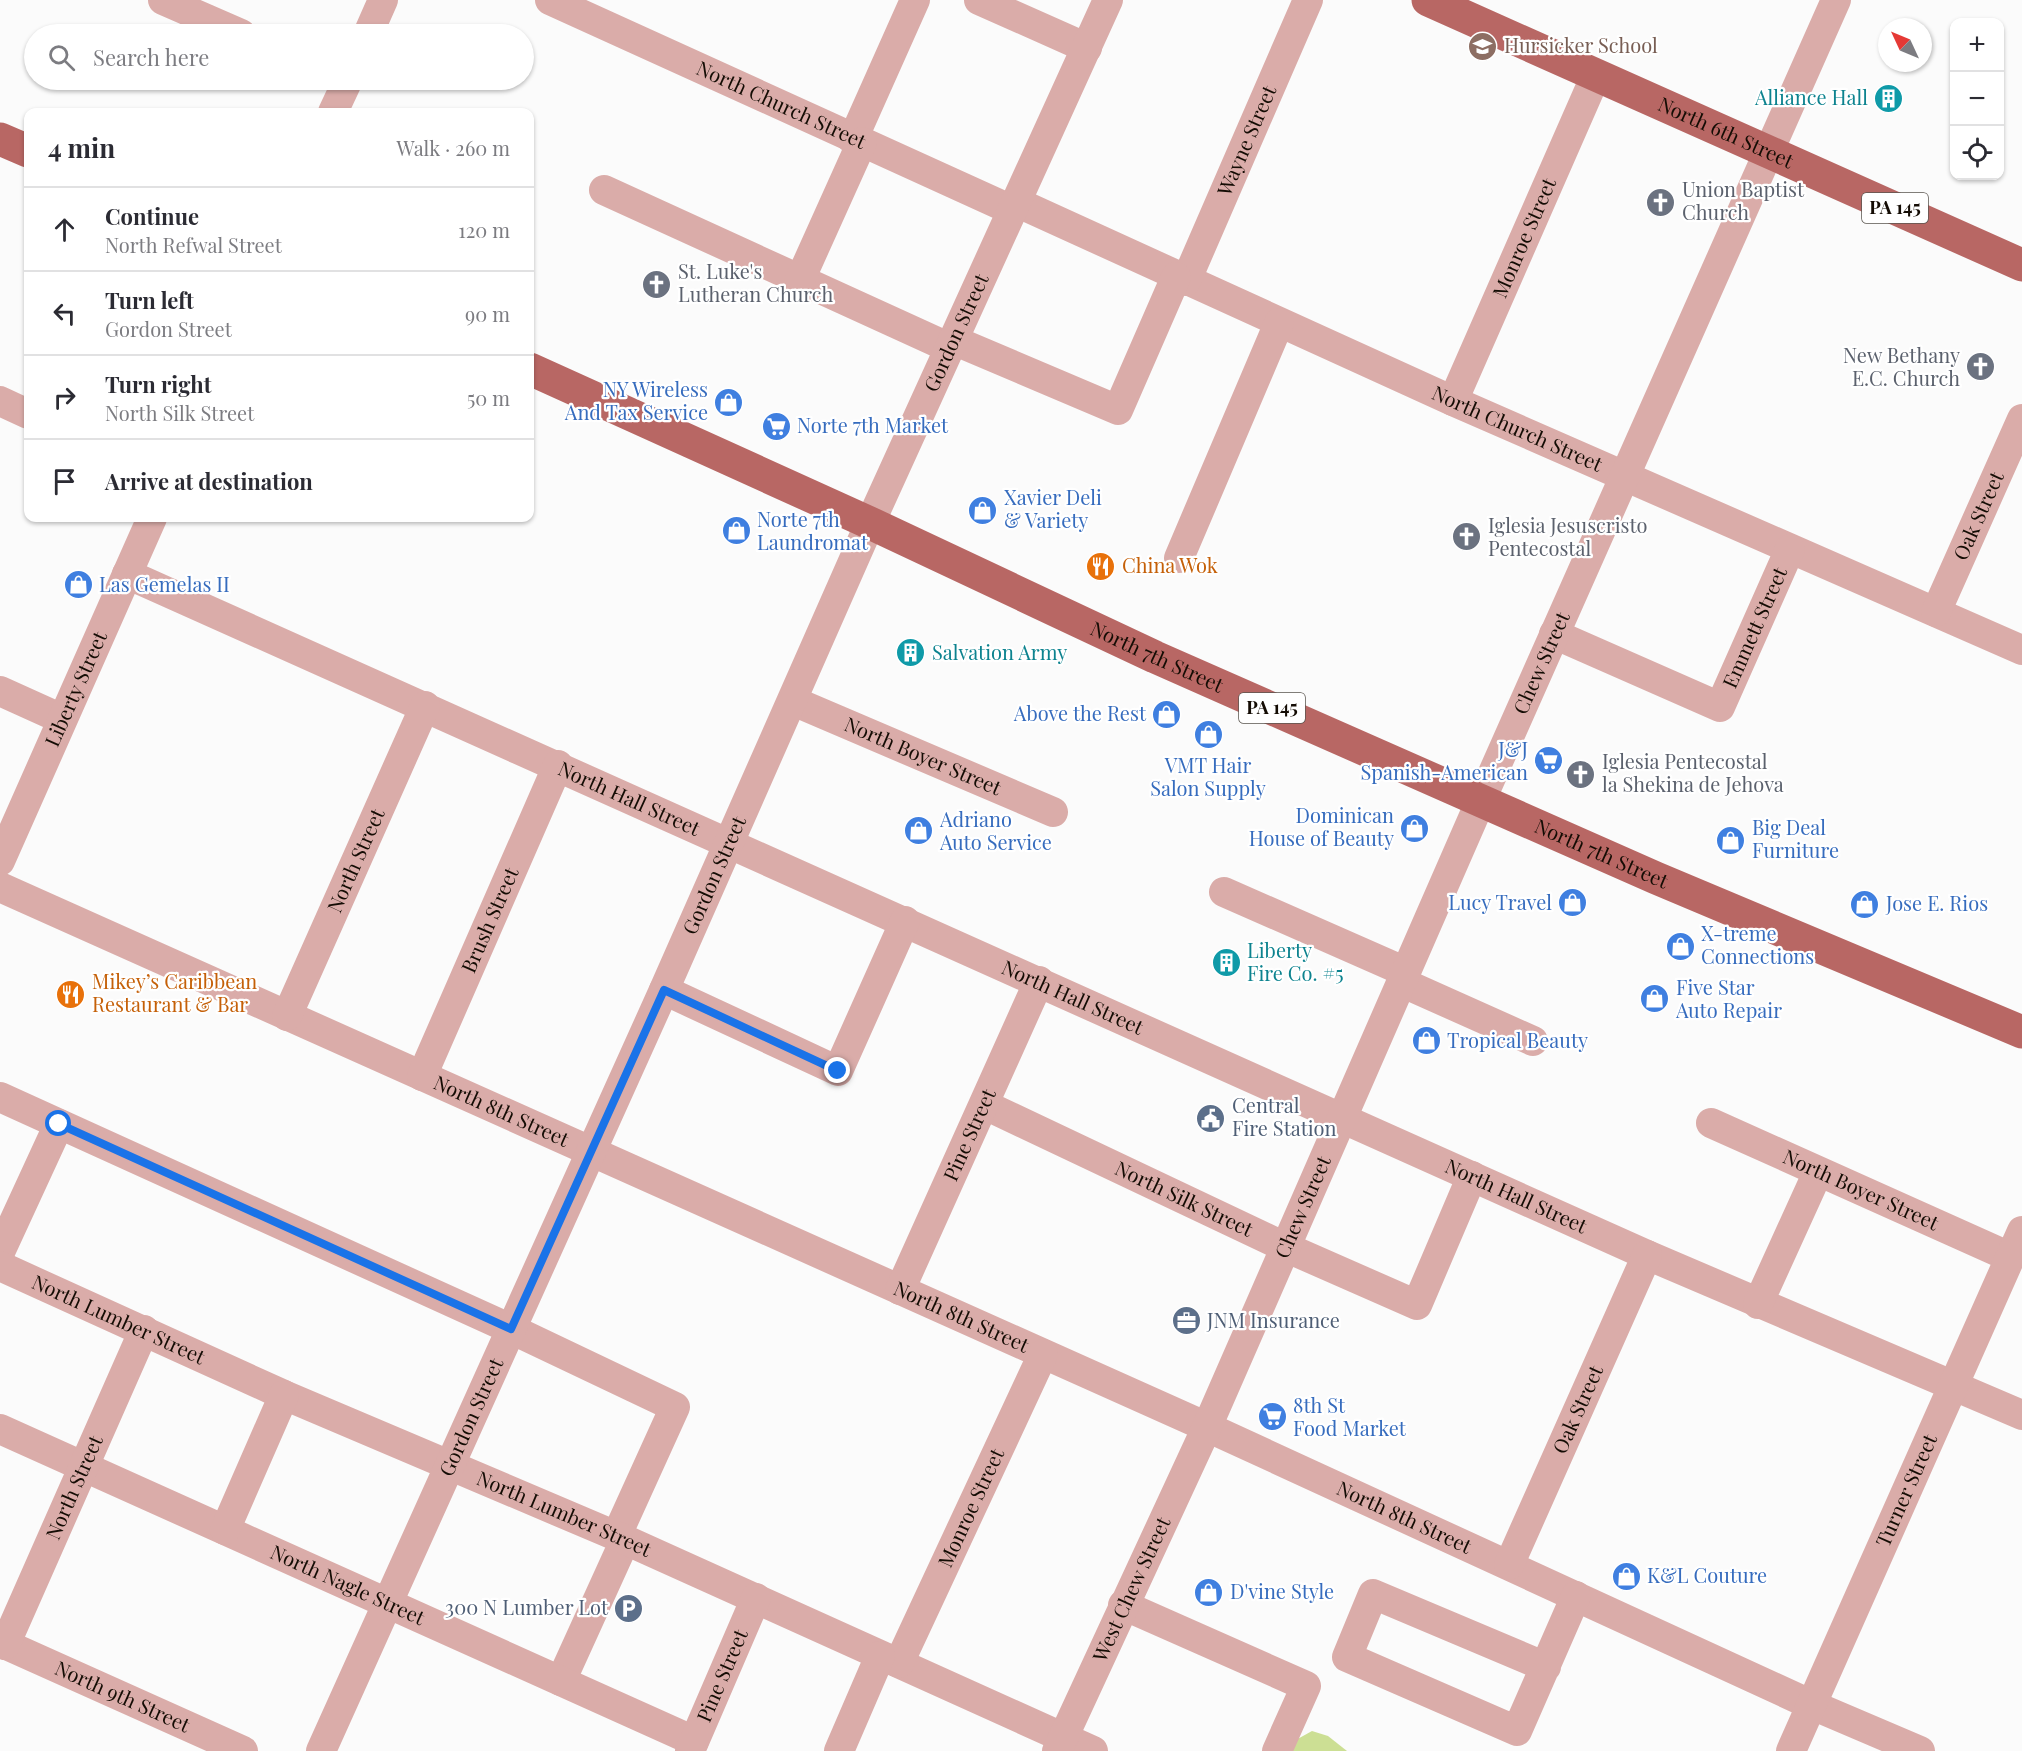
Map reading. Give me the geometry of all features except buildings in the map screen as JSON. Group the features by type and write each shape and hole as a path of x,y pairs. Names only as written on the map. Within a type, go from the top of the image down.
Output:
{"main road":[{"name":"North 6th Street","path":"1428,0 2022,265"},
{"path":"0,139 24,149"},
{"name":"North 7th Street","path":"534,371 870,523 1155,657 1666,882 2022,1032"}],"street":[{"path":"163,0 211,10 228,24"},
{"path":"372,24 383,0"},
{"name":"North Church Street","path":"550,0 856,140 1181,279 2022,650"},
{"path":"799,282 856,140 857,130 915,0"},
{"path":"979,0 1087,48"},
{"name":"Gordon Street","path":"321,1751 664,990 870,523 1108,0"},
{"name":"Wayne Street","path":"952,344 1118,410 1181,279 1308,0"},
{"name":"Chew Street","path":"1207,1427 1554,634 1836,0"},
{"name":"Monroe Street","path":"1453,400 1596,75"},
{"path":"335,108 342,90"},
{"path":"604,190 799,282 952,344"},
{"path":"1179,558 1279,323"},
{"name":"Oak Street","path":"1936,612 2013,464 2022,419"},
{"name":"Liberty Street","path":"0,861 150,522"},
{"name":"Emmett Street","path":"1554,634 1720,707 1790,549"},
{"name":"North Hall Street","path":"127,574 730,842 1647,1255 2022,1414"},
{"path":"0,691 62,719"},
{"name":"North Boyer Street","path":"793,701 1053,812"},
{"name":"North Street","path":"287,1016 425,706"},
{"name":"Brush Street","path":"422,1076 558,765"},
{"name":"North 8th Street","path":"0,887 1207,1427 1812,1705 1920,1751"},
{"path":"1224,892 1533,1041"},
{"path":"664,990 838,1071 905,921"},
{"name":"Pine Street","path":"900,1290 1039,981"},
{"path":"0,1097 511,1329 675,1407 621,1526 621,1549 561,1681"},
{"name":"North Silk Street","path":"985,1105 1285,1247 1417,1305 1472,1176"},
{"path":"0,1252 59,1124"},
{"name":"North Boyer Street","path":"1711,1124 1818,1172 2016,1244"},
{"path":"1758,1304 1818,1172"},
{"name":"Turner Street","path":"1791,1751 2016,1244"},
{"name":"Oak Street","path":"1509,1565 1647,1255"},
{"name":"North Lumber Street","path":"0,1266 284,1395 756,1598 890,1660 1060,1744 1093,1751"},
{"name":"North Street","path":"3,1643 144,1330"},
{"name":"Monroe Street","path":"839,1751 890,1660 1043,1354"},
{"path":"225,1530 284,1395"},
{"name":"West Chew Street","path":"1060,1744 1207,1427"},
{"name":"North Nagle Street","path":"0,1429 561,1681 692,1746"},
{"path":"1546,1667 1373,1594 1347,1657 1517,1731 1546,1667 1576,1596"},
{"name":"Pine Street","path":"692,1746 756,1598"},
{"path":"1123,1605 1306,1686 1277,1751"},
{"name":"North 9th Street","path":"3,1643 243,1751"}],"green space":[{"path":"1312,1731 1328,1736 1347,1751 1289,1751 1294,1741"}],"place":[{"name":"Hursicker School","path":"1483,46"},
{"name":"Alliance Hall","path":"1889,98"},
{"name":"Union Baptist Church","path":"1661,202"},
{"name":"St. Luke's Lutheran Church","path":"657,284"},
{"name":"New Bethany E.C. Church","path":"1981,367"},
{"name":"NY Wireless And Tax Service","path":"729,402"},
{"name":"Norte 7th Market","path":"776,426"},
{"name":"Xavier Deli & Variety","path":"983,510"},
{"name":"Norte 7th Laundromat","path":"736,531"},
{"name":"Iglesia Jesuscristo Pentecostal","path":"1467,537"},
{"name":"China Wok","path":"1101,566"},
{"name":"Las Gemelas II","path":"78,585"},
{"name":"Salvation Army","path":"911,653"},
{"name":"Above the Rest","path":"1167,714"},
{"name":"VMT Hair Salon Supply","path":"1208,735"},
{"name":"J&J Spanish-American","path":"1549,761"},
{"name":"Iglesia Pentecostal la Shekina de Jehova","path":"1581,774"},
{"name":"Dominican House of Beauty","path":"1415,828"},
{"name":"Adriano Auto Service","path":"919,831"},
{"name":"Big Deal Furniture","path":"1731,840"},
{"name":"Lucy Travel","path":"1573,903"},
{"name":"Jose E. Rios","path":"1865,904"},
{"name":"X-treme Connections","path":"1680,946"},
{"name":"Liberty Fire Co. #5","path":"1226,962"},
{"name":"Mikey’s Caribbean Restaurant & Bar","path":"71,994"},
{"name":"Five Star Auto Repair","path":"1655,999"},
{"name":"Tropical Beauty","path":"1426,1041"},
{"name":"Central Fire Station","path":"1211,1118"},
{"name":"JNM Insurance","path":"1186,1321"},
{"name":"8th St Food Market","path":"1272,1417"},
{"name":"K&L Couture","path":"1626,1576"},
{"name":"D'vine Style","path":"1209,1592"},
{"name":"300 N Lumber Lot","path":"629,1608"}],"route":[{"path":"59,1124 511,1329 664,990 838,1071"}]}
